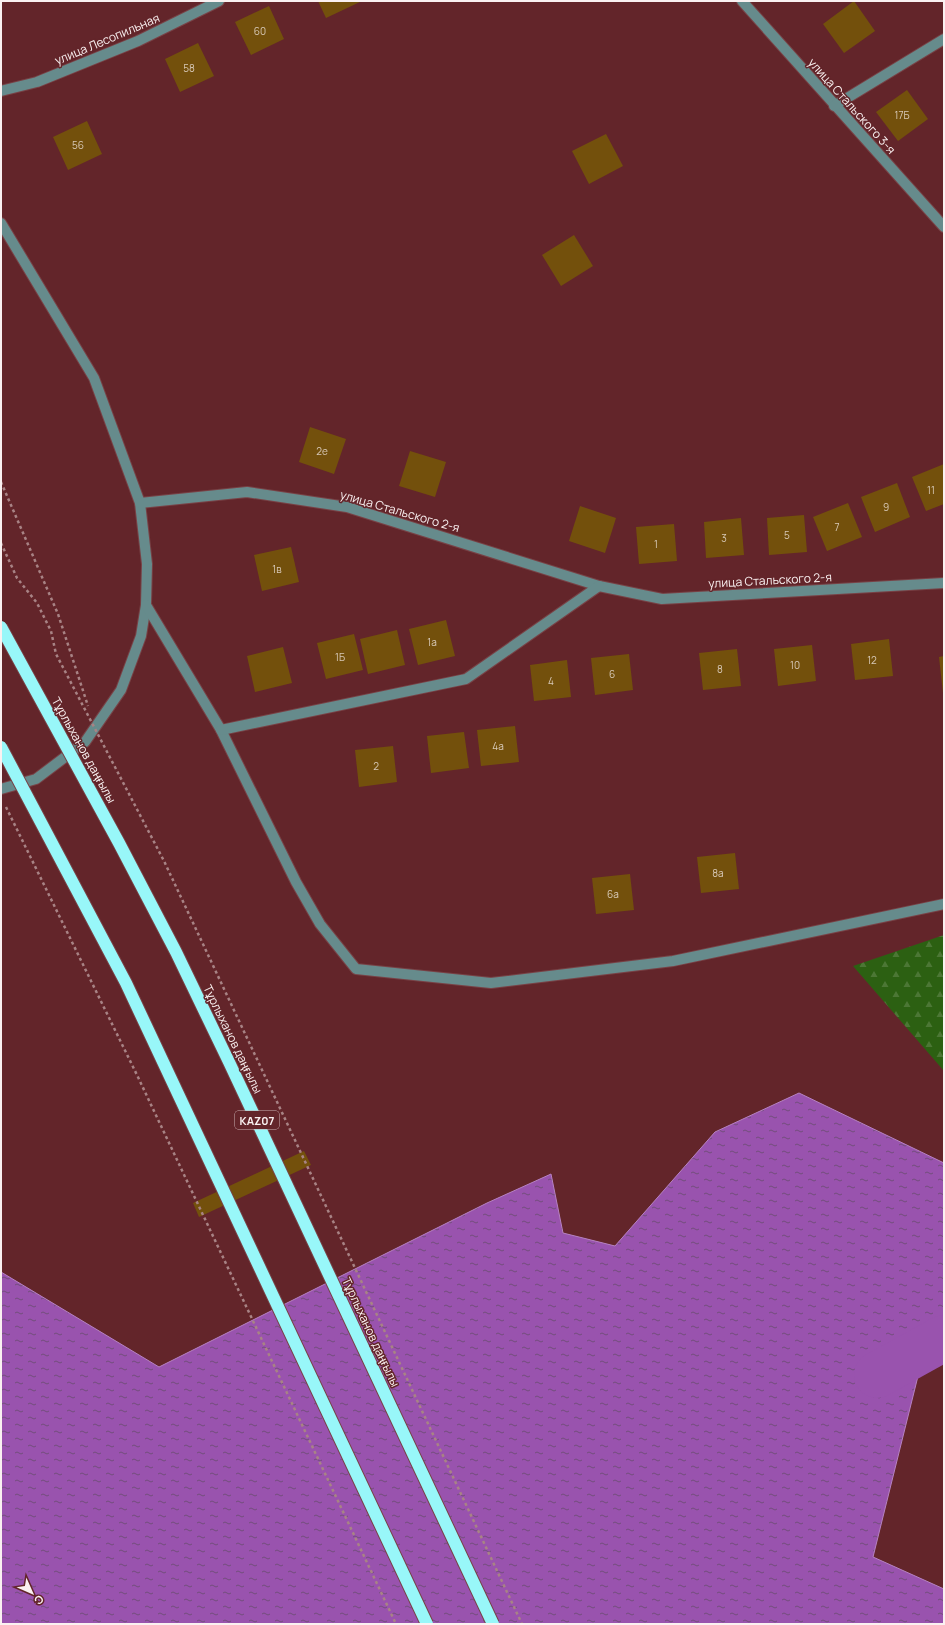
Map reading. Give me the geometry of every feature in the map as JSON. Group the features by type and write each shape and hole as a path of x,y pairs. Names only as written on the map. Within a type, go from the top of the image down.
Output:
{"highway":[{"name":"Тұрлыханов даңғылы","path":"1,627 119,843 179,959 229,1062 493,1624"},
{"path":"1,747 126,983 427,1624"}],"street":[{"name":"улица Лесопильная","path":"1,91 37,82 131,44 219,1"},
{"name":"улица Стальского 3-я","path":"742,1 834,106 944,227"},
{"path":"834,106 944,39"},
{"path":"1,223 94,378 140,502 147,564 146,605 141,636 121,690 85,742 36,779 1,789"},
{"name":"улица Стальского 2-я","path":"140,502 247,492 346,507 599,586 662,599 944,583"},
{"path":"221,730 466,679 599,586"},
{"path":"146,605 221,730 313,912 320,924 356,969 491,983 673,961 944,904"}],"path":[{"path":"1,482 58,614 95,727"},
{"path":"1,543 17,578 37,603 51,631 56,654 164,861 522,1624"},
{"path":"4,804 137,1075 396,1624"}],"green space":[{"path":"944,935 944,1071 853,966"}],"water":[{"path":"799,1093 944,1163 944,1326 922,1360 873,1557 944,1589 944,1624 1,1624 1,1272 159,1367 487,1203 551,1174 563,1233 615,1246 715,1132"}],"building":[{"path":"318,1 362,1 326,18"},
{"path":"854,1 875,31 844,53 823,24"},
{"path":"269,6 284,39 251,55 235,22"},
{"path":"198,43 214,76 180,92 165,59"},
{"path":"907,90 928,119 898,141 876,112"},
{"path":"87,121 102,154 68,170 53,137"},
{"path":"606,134 623,166 589,184 572,151"},
{"path":"574,235 593,266 561,286 542,255"},
{"path":"310,427 346,439 334,474 299,462"},
{"path":"410,451 446,462 435,497 399,486"},
{"path":"944,464 944,504 926,511 912,477"},
{"path":"897,483 910,517 875,532 861,497"},
{"path":"848,503 862,537 827,551 813,517"},
{"path":"580,506 616,518 605,553 569,541"},
{"path":"804,515 807,552 769,555 767,518"},
{"path":"741,518 744,555 706,558 704,522"},
{"path":"674,524 677,561 639,564 636,527"},
{"path":"291,547 299,582 262,591 254,555"},
{"path":"446,620 455,656 418,665 409,629"},
{"path":"397,630 405,665 368,674 360,639"},
{"path":"354,634 363,670 326,679 317,643"},
{"path":"889,639 893,676 855,680 851,644"},
{"path":"812,645 816,681 778,686 774,649"},
{"path":"283,647 292,683 255,692 247,656"},
{"path":"737,649 741,686 703,690 699,653"},
{"path":"629,654 633,690 595,695 591,658"},
{"path":"944,656 944,693 943,693 939,657"},
{"path":"567,660 571,697 534,701 530,665"},
{"path":"515,726 519,762 481,766 477,730"},
{"path":"464,732 469,768 431,773 427,736"},
{"path":"393,746 397,782 359,787 355,750"},
{"path":"735,853 739,889 701,893 697,857"},
{"path":"630,874 634,910 596,914 592,878"},
{"path":"304,1151 311,1165 199,1217 193,1203"}],"waterway":[{"path":"877,1375 944,1338"}]}
